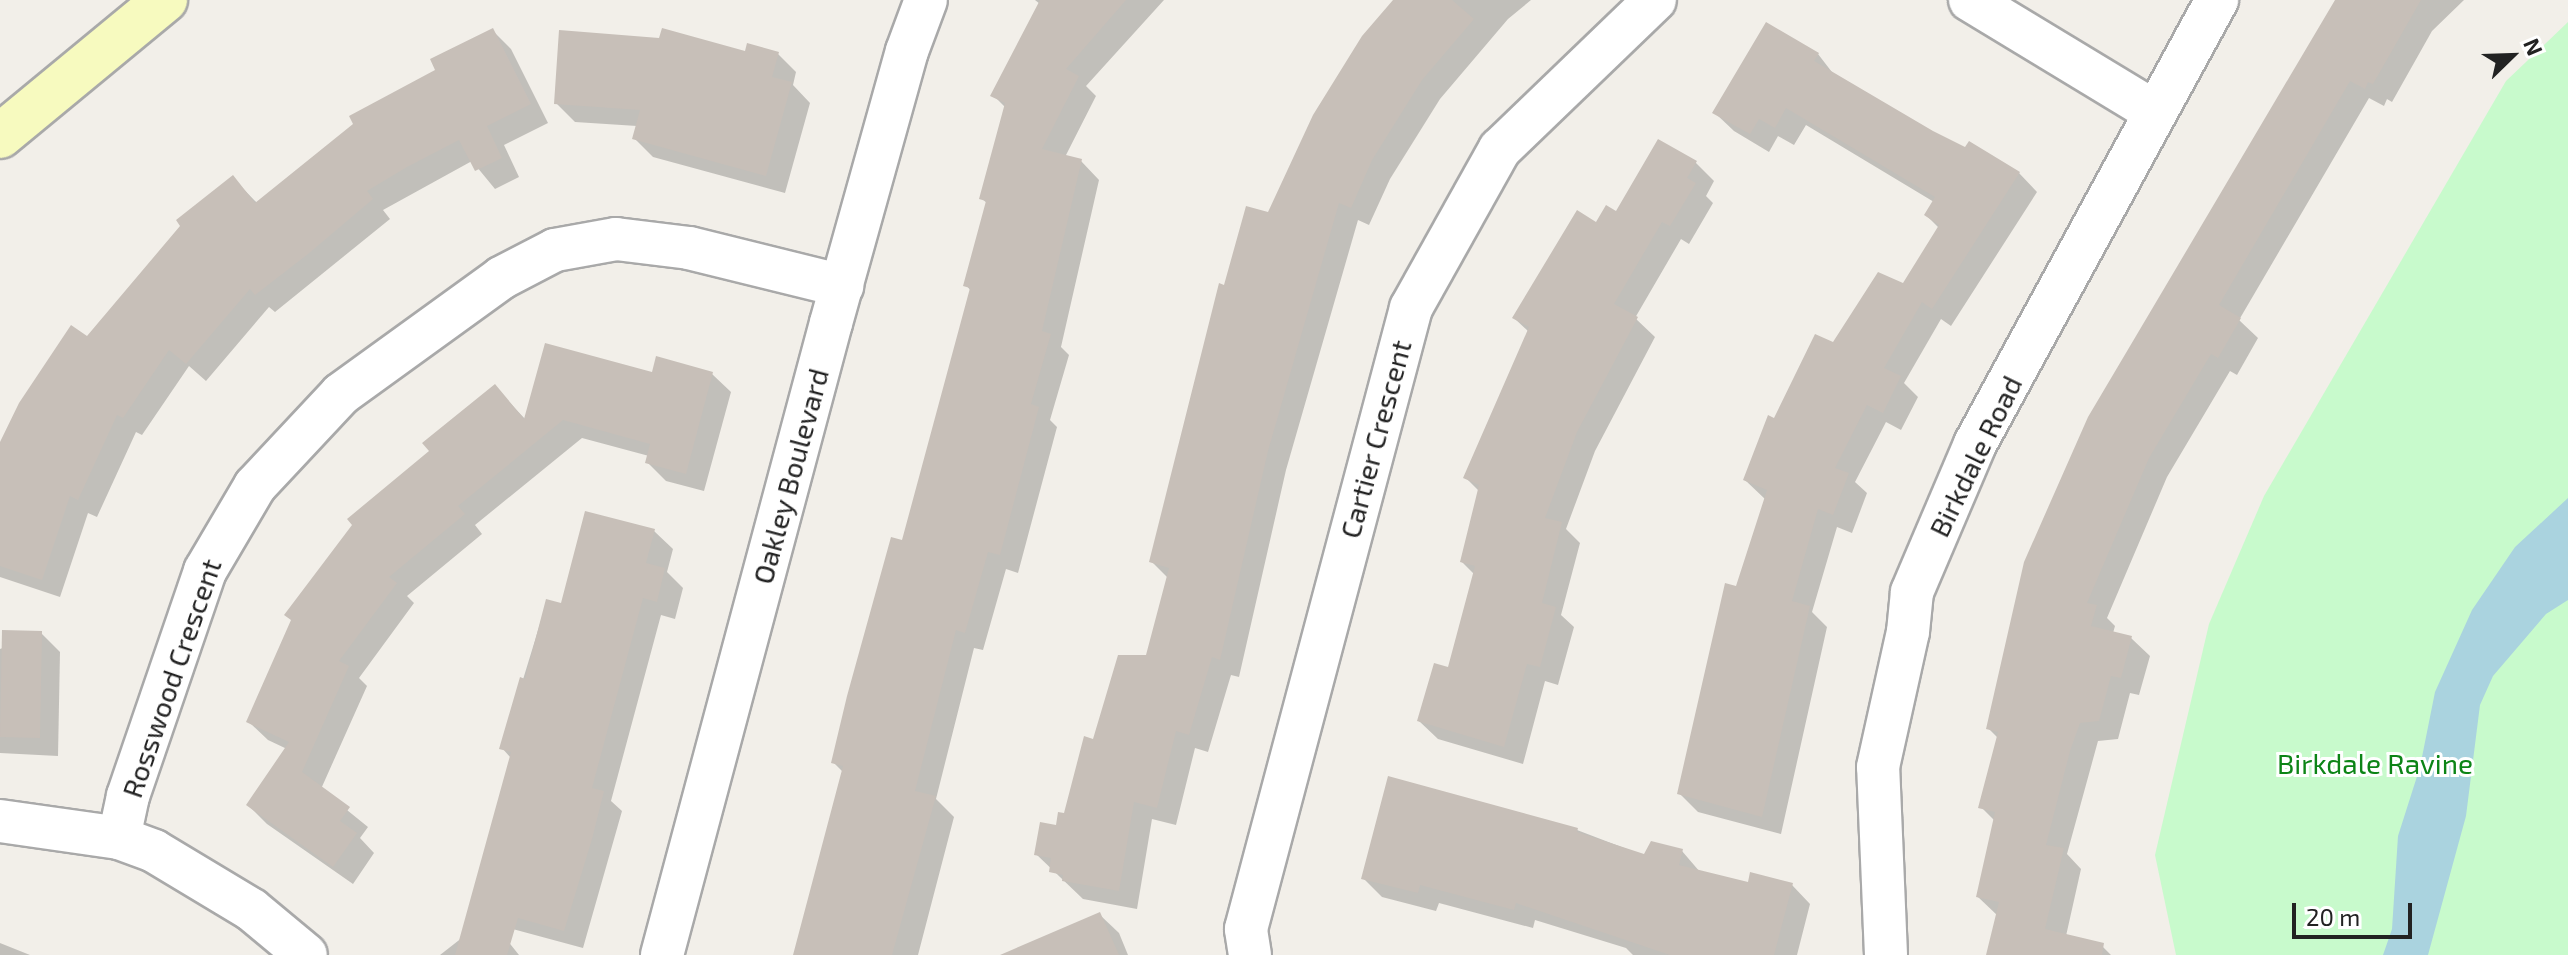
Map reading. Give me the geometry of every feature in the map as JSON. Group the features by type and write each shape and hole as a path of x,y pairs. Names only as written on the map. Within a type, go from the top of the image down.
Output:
{"main road":[{"path":"0,136 165,0"}],"street":[{"name":"Oakley Boulevard","path":"662,955 842,286 926,0"},
{"name":"Cartier Crescent","path":"1250,955 1246,929 1411,308 1500,149 1655,0"},
{"path":"1970,0 2155,112"},
{"name":"Birkdale Road","path":"1886,955 1878,767 1908,632 1912,592 1975,444 2066,285 2217,0"},
{"name":"Rosswood Crescent","path":"119,838 128,796 205,571 255,486 341,394 501,278 555,250 616,239 689,248 842,286"},
{"path":"0,821 119,838 201,876 306,955"}],"green space":[{"name":"Birkdale Ravine","path":"2568,22 2568,955 2176,955 2155,855 2209,624 2264,496 2506,81"}],"water":[{"path":"2568,498 2568,600 2546,614 2493,676 2480,705 2466,816 2428,955 2383,955 2392,929 2398,836 2420,767 2435,692 2472,610 2515,547"}],"building":[{"path":"1040,0 1126,0 1066,69 1079,76 1042,149 1082,159 1042,331 1051,334 1031,404 1039,407 1000,555 988,552 965,633 956,630 915,791 936,796 892,955 793,955 843,766 831,763 847,696 891,537 902,540 970,288 963,286 986,201 979,199 1005,103 990,96"},
{"path":"1393,0 1452,0 1474,19 1422,80 1372,160 1351,208 1339,203 1268,451 1220,660 1212,657 1189,735 1176,731 1157,808 1134,802 1119,891 1062,881 1063,875 1049,872 1051,858 1034,855 1040,822 1056,825 1058,812 1064,813 1084,736 1093,739 1118,655 1146,655 1169,568 1149,562 1219,283 1224,285 1246,206 1268,212 1313,115 1362,36"},
{"path":"2335,0 2421,0 2373,84 2368,82 2365,89 2350,81 2219,305 2241,318 2218,358 2211,354 2149,458 2087,603 2097,605 2091,626 2132,636 2121,678 2111,676 2099,721 2080,723 2070,751 2046,845 2064,848 2045,929 2104,943 2102,955 1986,955 1999,902 1976,897 1995,812 1978,808 1998,732 1986,729 2024,562 2088,417"},
{"path":"1766,22 1819,53 1814,61 1933,131 1965,147 1969,141 2020,172 1932,309 1922,302 1884,368 1901,376 1883,413 1867,405 1835,468 1849,473 1833,515 1818,509 1792,601 1810,606 1762,817 1677,794 1725,583 1736,586 1767,490 1743,480 1768,415 1774,418 1815,334 1833,342 1878,272 1903,283 1939,225 1924,215 1935,197 1786,108 1775,128 1759,119 1750,134 1712,113"},
{"path":"493,28 531,104 487,126 502,158 475,171 459,140 407,167 367,191 373,199 308,254 255,295 250,289 186,364 169,350 123,418 117,415 78,500 70,496 42,580 0,566 0,442 19,403 71,325 87,336 180,226 176,220 233,175 255,203 353,124 349,116 435,70 430,59"},
{"path":"662,28 745,51 747,43 779,52 772,77 792,82 766,176 632,139 640,110 554,104 559,30 659,38"},
{"path":"1658,139 1697,161 1687,178 1696,183 1670,226 1662,222 1614,304 1638,317 1577,432 1545,518 1562,522 1542,603 1556,607 1540,667 1527,664 1504,747 1417,721 1434,663 1448,667 1475,566 1460,562 1479,485 1463,478 1529,327 1512,318 1577,210 1596,222 1606,205 1616,211"},
{"path":"545,343 652,372 656,356 713,372 686,474 645,463 650,444 563,420 458,506 465,514 389,577 397,583 339,661 349,666 302,772 350,807 340,821 357,833 333,867 246,805 289,742 246,722 291,620 284,615 352,525 347,519 429,451 422,443 495,384 524,419"},
{"path":"585,511 655,529 646,563 665,568 657,602 643,598 592,788 604,791 592,839 564,931 518,918 507,955 455,955 511,752 499,749 520,677 525,679 546,599 561,603"},
{"path":"2,630 42,631 40,738 0,737"},
{"path":"1388,776 1578,828 1577,832 1644,854 1651,841 1683,849 1679,865 1748,882 1750,872 1793,883 1774,955 1670,955 1516,903 1514,910 1420,885 1418,893 1361,879"},
{"path":"1100,912 1119,955 1000,955"}]}
